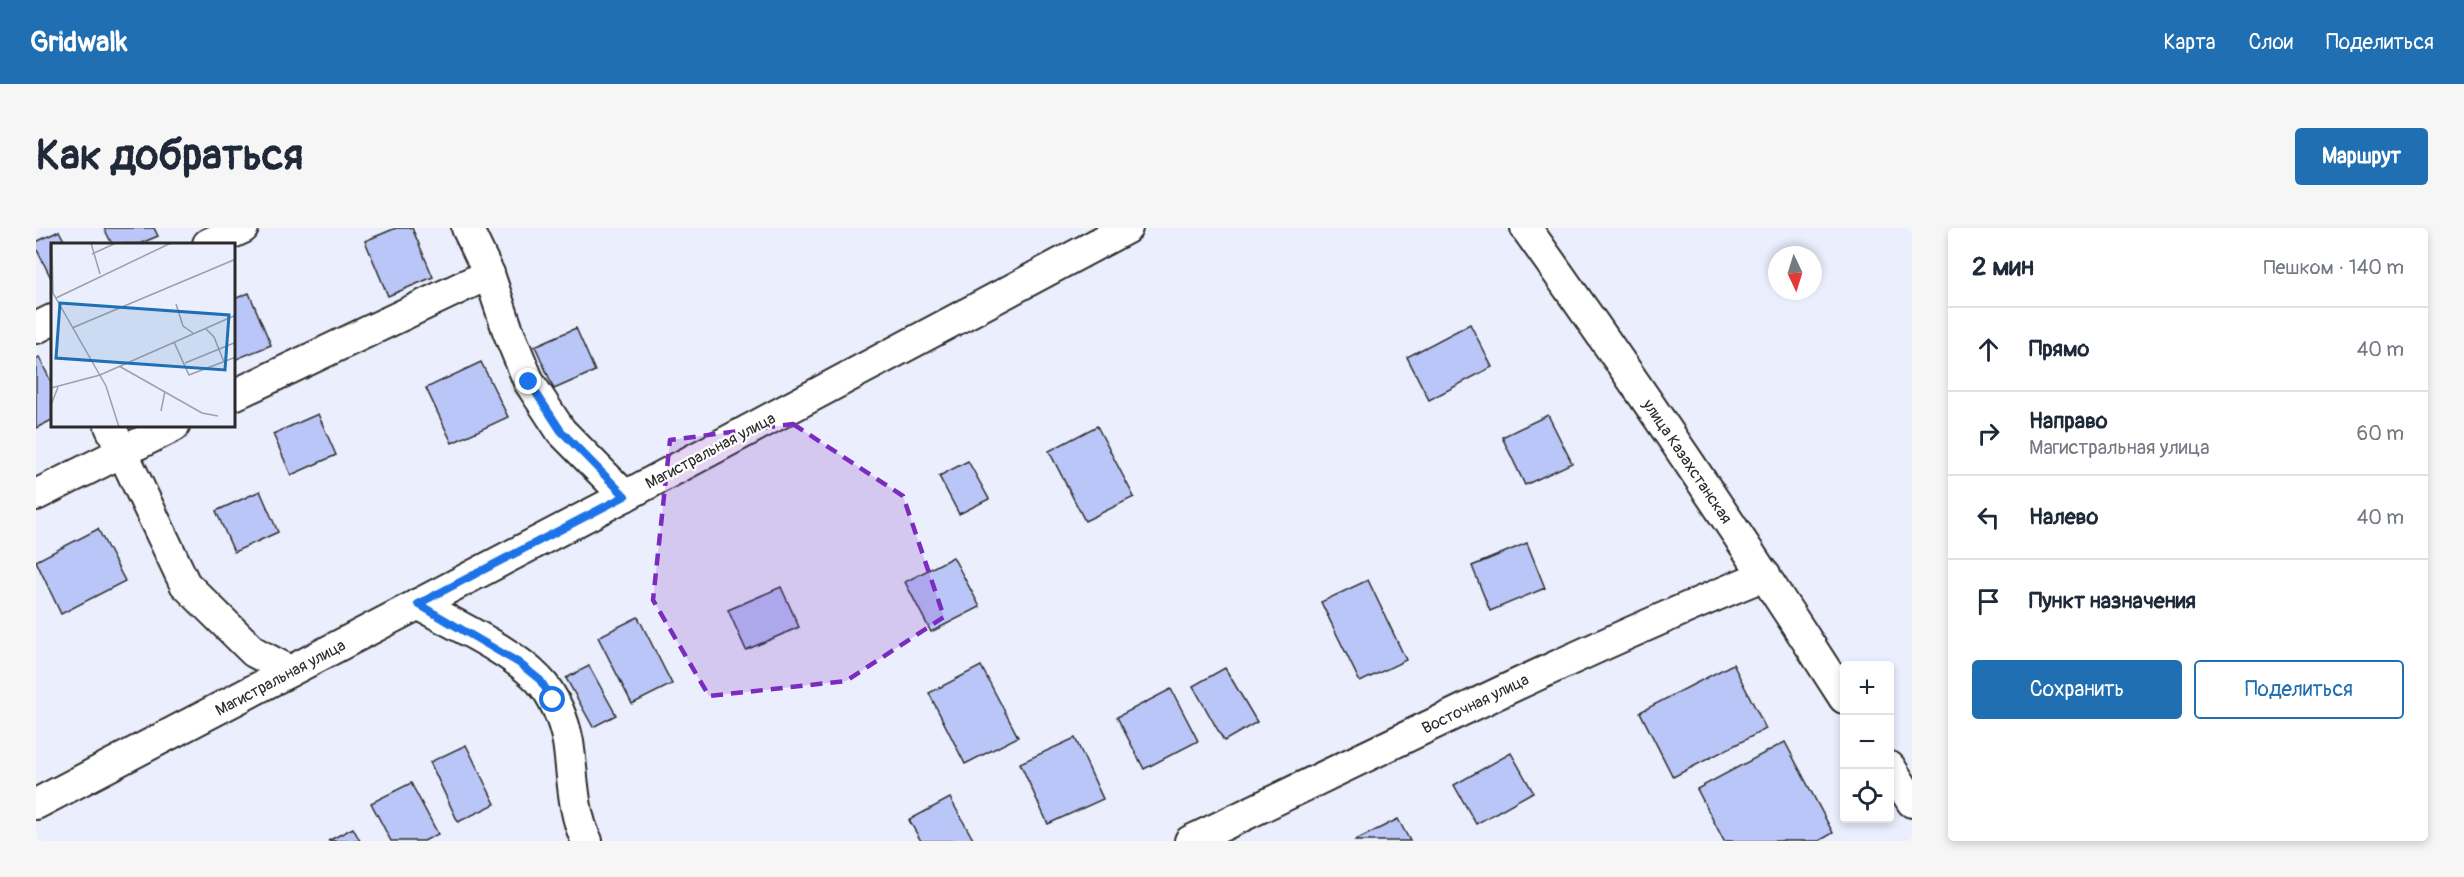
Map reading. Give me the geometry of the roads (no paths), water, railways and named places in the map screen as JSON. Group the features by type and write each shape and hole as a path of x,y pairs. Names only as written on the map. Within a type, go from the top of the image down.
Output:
{"street":[{"path":"210,243 243,228"},
{"path":"467,228 489,274 508,331 529,382 561,431 625,496"},
{"name":"Магистральная улица","path":"36,804 625,496 1128,228"},
{"name":"улица Казахстанская","path":"1526,228 1584,309 1765,575 1840,690"},
{"path":"236,394 489,274"},
{"path":"36,328 51,320"},
{"path":"36,495 116,439 165,428"},
{"path":"116,439 185,584 254,652 290,671"},
{"name":"Восточная улица","path":"1190,841 1500,691 1657,619 1765,575"},
{"path":"418,604 502,652 540,680 553,700 567,738 577,809 587,841"},
{"path":"1891,769 1912,802"}]}
